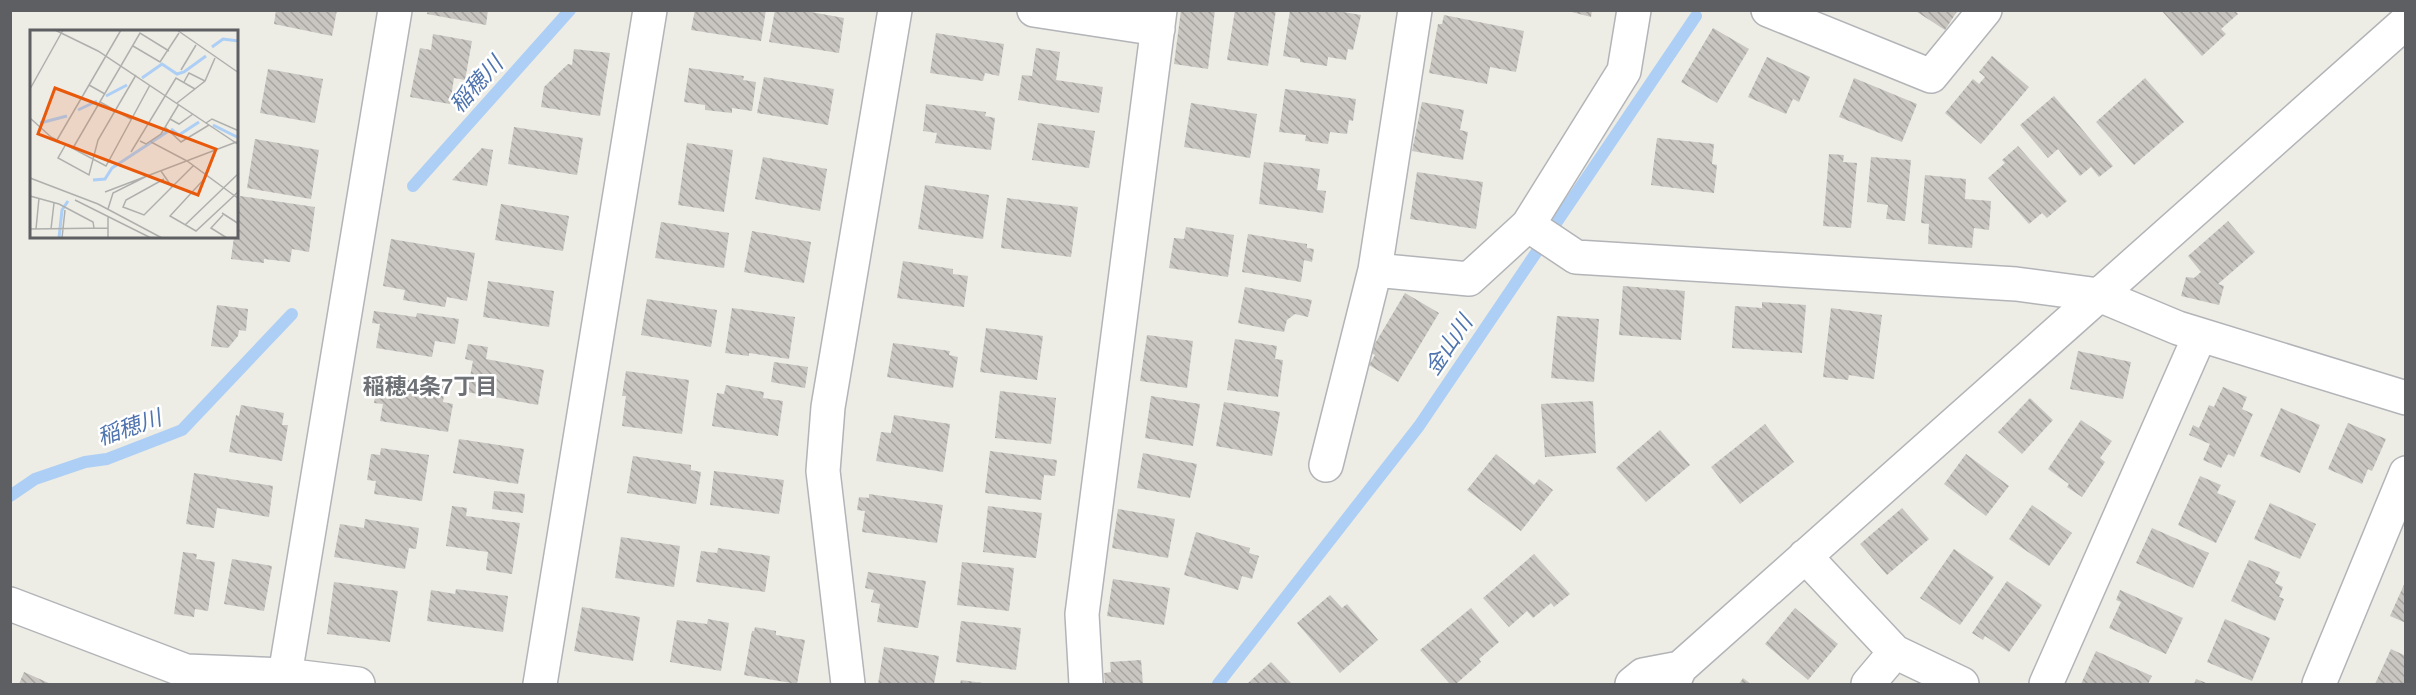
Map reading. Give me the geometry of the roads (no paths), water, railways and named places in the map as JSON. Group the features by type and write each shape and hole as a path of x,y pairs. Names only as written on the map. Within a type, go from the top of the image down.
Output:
{"street":[{"path":"285,675 395,10"},
{"path":"540,684 650,10"},
{"path":"848,684 823,471 828,406 895,10"},
{"path":"1034,10 1159,20 1082,614 1086,684"},
{"path":"1326,465 1375,270 1415,10"},
{"path":"1375,270 1469,279 1528,225 1624,71 1634,10"},
{"path":"1768,10 1931,76 1985,10"},
{"path":"1632,684 1643,675 1677,676 1805,556 2406,22"},
{"path":"1528,225 1576,257 2016,284 2099,294 2178,328 2406,398"},
{"path":"2046,684 2200,335"},
{"path":"2319,684 2406,473"},
{"path":"1805,556 1896,652 1962,684"},
{"path":"10,604 186,670 285,675 358,684"},
{"path":"1868,684 1896,652"}],"waterway":[{"name":"稲穂川","path":"413,186 570,10"},
{"name":"金山川","path":"1218,684 1419,426 1696,16"},
{"name":"稲穂川","path":"10,496 35,479 85,462 107,459 182,430 292,314"}],"district":[{"name":"稲穂4条7丁目","path":"430,386"}]}
